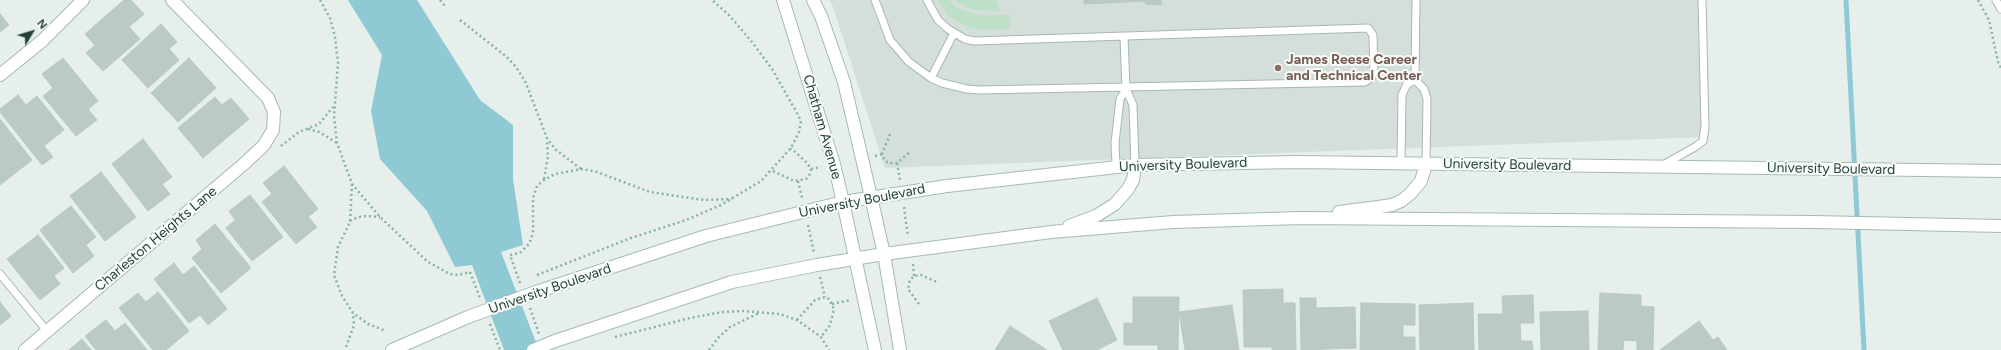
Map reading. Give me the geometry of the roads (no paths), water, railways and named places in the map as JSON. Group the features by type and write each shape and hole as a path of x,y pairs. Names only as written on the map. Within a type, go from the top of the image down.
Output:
{"main road":[{"path":"0,75 42,41 83,0"},
{"name":"Charleston Heights Lane","path":"25,350 245,163 269,137 274,118 272,106 260,90 172,0"},
{"name":"Chatham Avenue","path":"783,0 832,156 874,350"},
{"name":"Chatham Avenue","path":"813,0 821,16 844,82 884,254 900,350"},
{"name":"University Boulevard","path":"392,350 468,317 536,292 706,236 843,202 871,197 1116,167 1135,165 1297,162 2001,171"},
{"path":"1300,218 1392,205 1410,194 1418,186 1424,177 1426,164"},
{"path":"1051,232 1096,216 1115,204 1128,189 1133,180 1135,165"},
{"path":"533,350 555,341 732,282 817,265 884,254 1051,232 1173,222 1300,218 1998,225"}],"lane":[{"path":"875,0 890,40 909,62 931,78 954,86 980,90 1365,82 1372,77 1374,72 1373,35 1368,28 974,41 965,39 954,33 938,20 927,0"},
{"path":"1416,0 1415,80 1424,89 1427,100 1426,164"},
{"path":"1659,167 1696,147 1702,141 1705,127 1702,0"},
{"path":"1996,0 2001,8"},
{"path":"931,78 954,33"},
{"path":"1124,37 1126,87 1133,105 1135,165"},
{"path":"1401,163 1402,95 1407,84 1415,80"},
{"path":"1116,167 1115,143 1120,99 1126,87"},
{"path":"0,274 47,331"}],"water":[{"path":"348,0 417,0 480,100 513,125 513,179 523,245 501,252 539,350 504,350 472,265 455,267 427,211 380,159 371,111 382,55"}],"waterway":[{"path":"1846,0 1864,350"}],"place":[{"name":"James Reese Career and Technical Center","path":"1278,68"}]}
